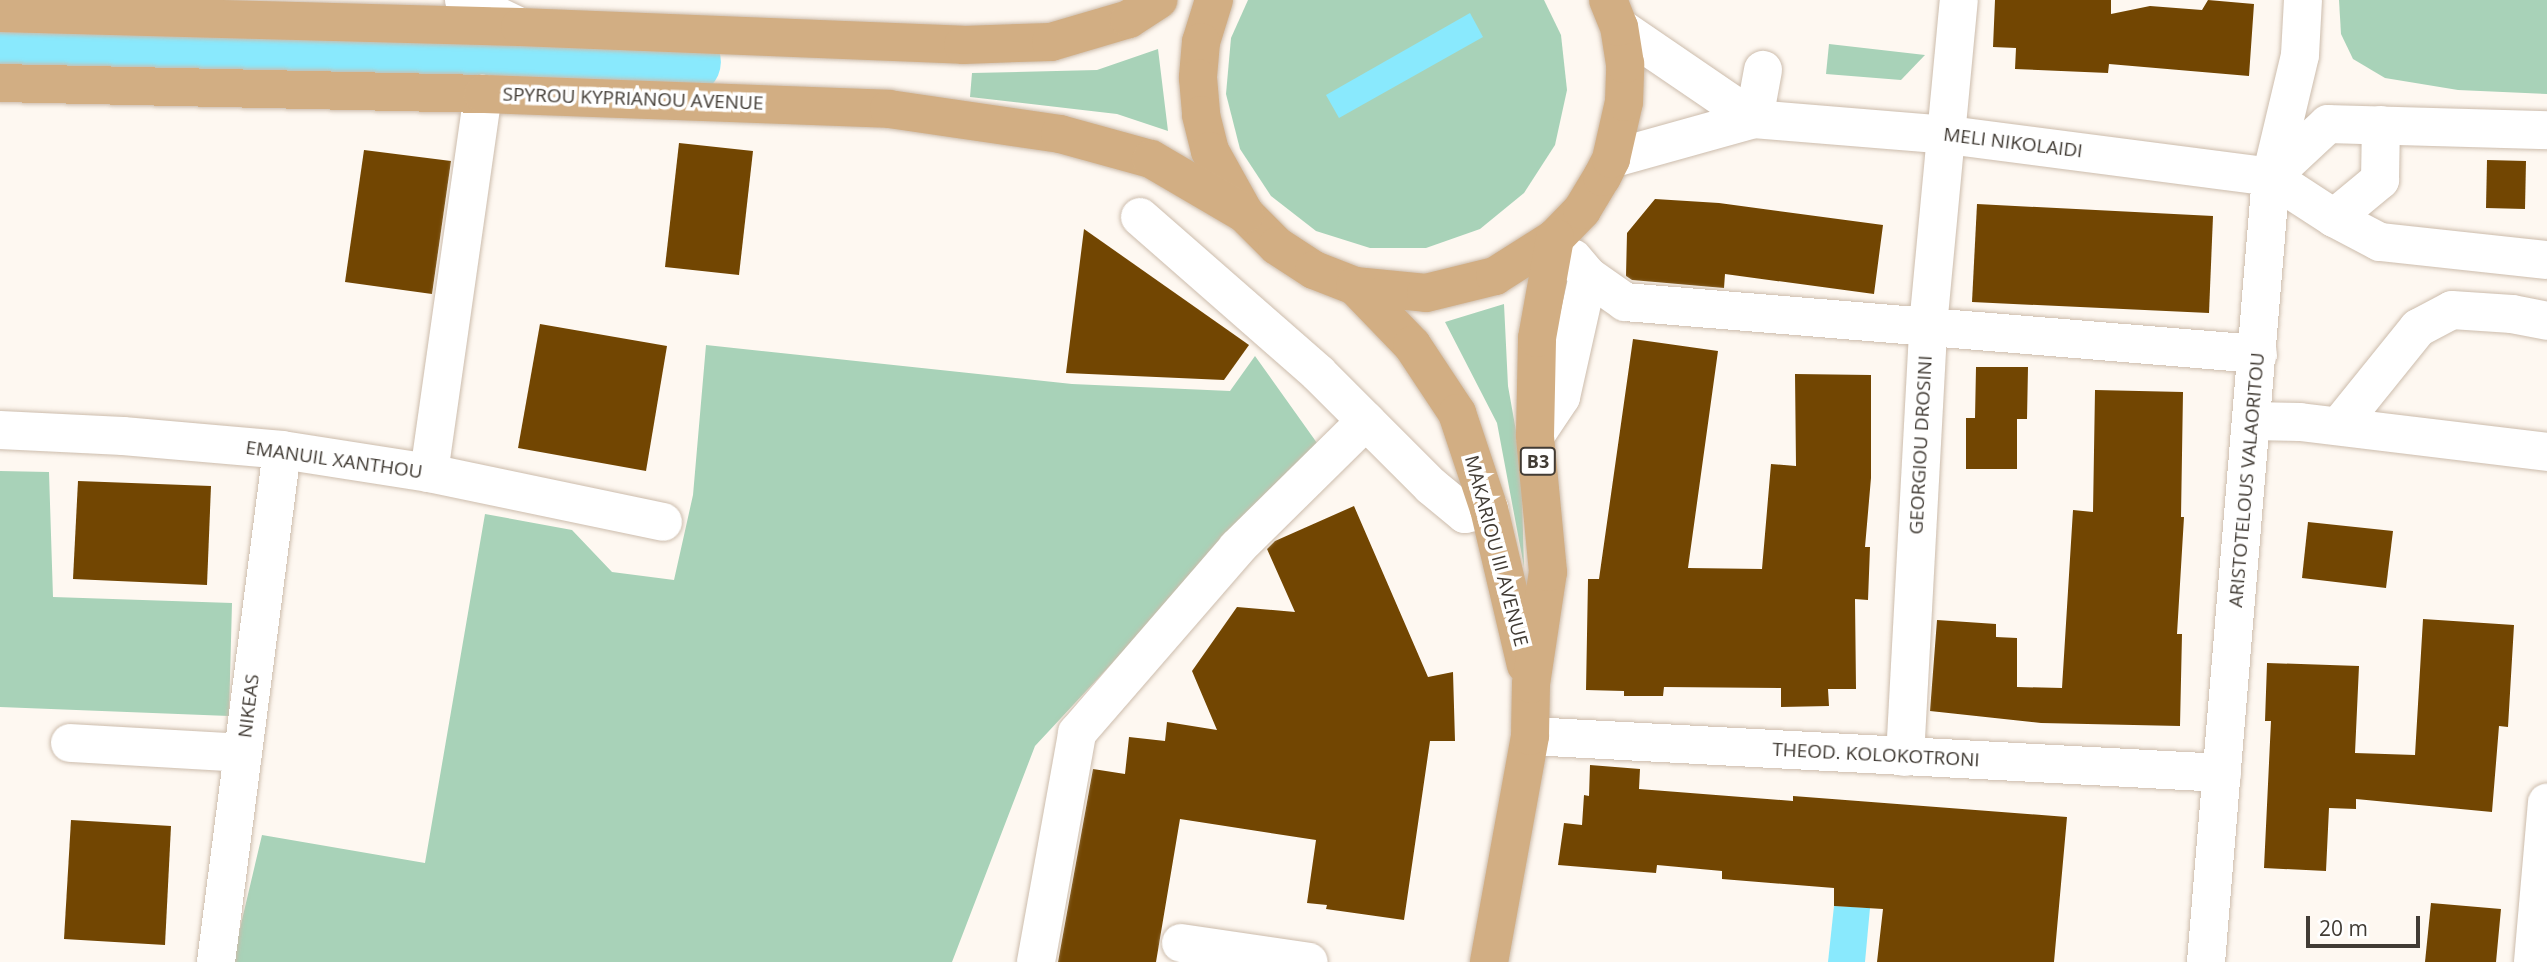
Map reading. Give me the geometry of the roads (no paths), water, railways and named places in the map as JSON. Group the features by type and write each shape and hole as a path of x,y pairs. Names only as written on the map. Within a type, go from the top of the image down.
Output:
{"main road":[{"path":"0,13 520,27 963,45 1051,42 1129,19 1158,0"},
{"name":"B3","path":"1214,0 1201,42 1198,78 1201,115 1210,151 1245,214 1277,246 1314,270 1355,286 1426,293 1495,276 1555,238 1582,210 1611,159 1624,102 1625,64 1614,13"},
{"name":"SPYROU KYPRIANOU AVENUE","path":"0,83 483,94 889,109 1060,134 1151,159 1245,214"},
{"name":"MAKARIOU III AVENUE","path":"1489,962 1530,736 1531,684 1548,572 1535,436 1537,338 1555,238"},
{"name":"MAKARIOU III AVENUE","path":"1355,286 1412,345 1457,413 1489,509 1531,684"}],"street":[{"path":"464,0 520,27"},
{"name":"GEORGIOU DROSINI","path":"1905,757 1928,326 1959,0"},
{"name":"ARISTOTELOUS VALAORITOU","path":"2206,962 2271,177 2300,55 2304,0"},
{"name":"MELI NIKOLAIDI","path":"1614,13 1754,119"},
{"path":"1754,119 1763,70"},
{"path":"429,473 483,94"},
{"name":"MELI NIKOLAIDI","path":"1611,159 1754,119 1948,135 2271,177"},
{"path":"2547,130 2328,124 2271,177 2334,218 2380,242 2547,260"},
{"path":"2334,218 2380,180 2381,125"},
{"path":"1140,217 1318,373 1431,486 1465,514 1489,509"},
{"path":"2334,218 2547,233"},
{"path":"1555,238 1588,276 1625,302 2258,354"},
{"path":"1535,436 1561,397 1588,276"},
{"path":"2339,426 2417,328 2440,316 2452,310 2512,314 2547,321"},
{"path":"1036,962 1077,733 1237,548 1366,421"},
{"path":"2252,421 2339,426 2547,452"},
{"name":"EMANUIL XANTHOU","path":"0,430 123,436 282,450 429,473 663,522"},
{"name":"NIKEAS","path":"216,962 282,450"},
{"name":"THEOD. KOLOKOTRONI","path":"1530,736 2222,773"},
{"path":"70,743 243,753"},
{"path":"2533,962 2543,884 2547,803"},
{"path":"1181,943 1309,962"}],"water":[{"path":"1470,13 1483,37 1339,118 1326,95"},
{"path":"1834,906 1870,908 1865,962 1828,962"}],"waterway":[{"path":"0,49 687,62"}]}
